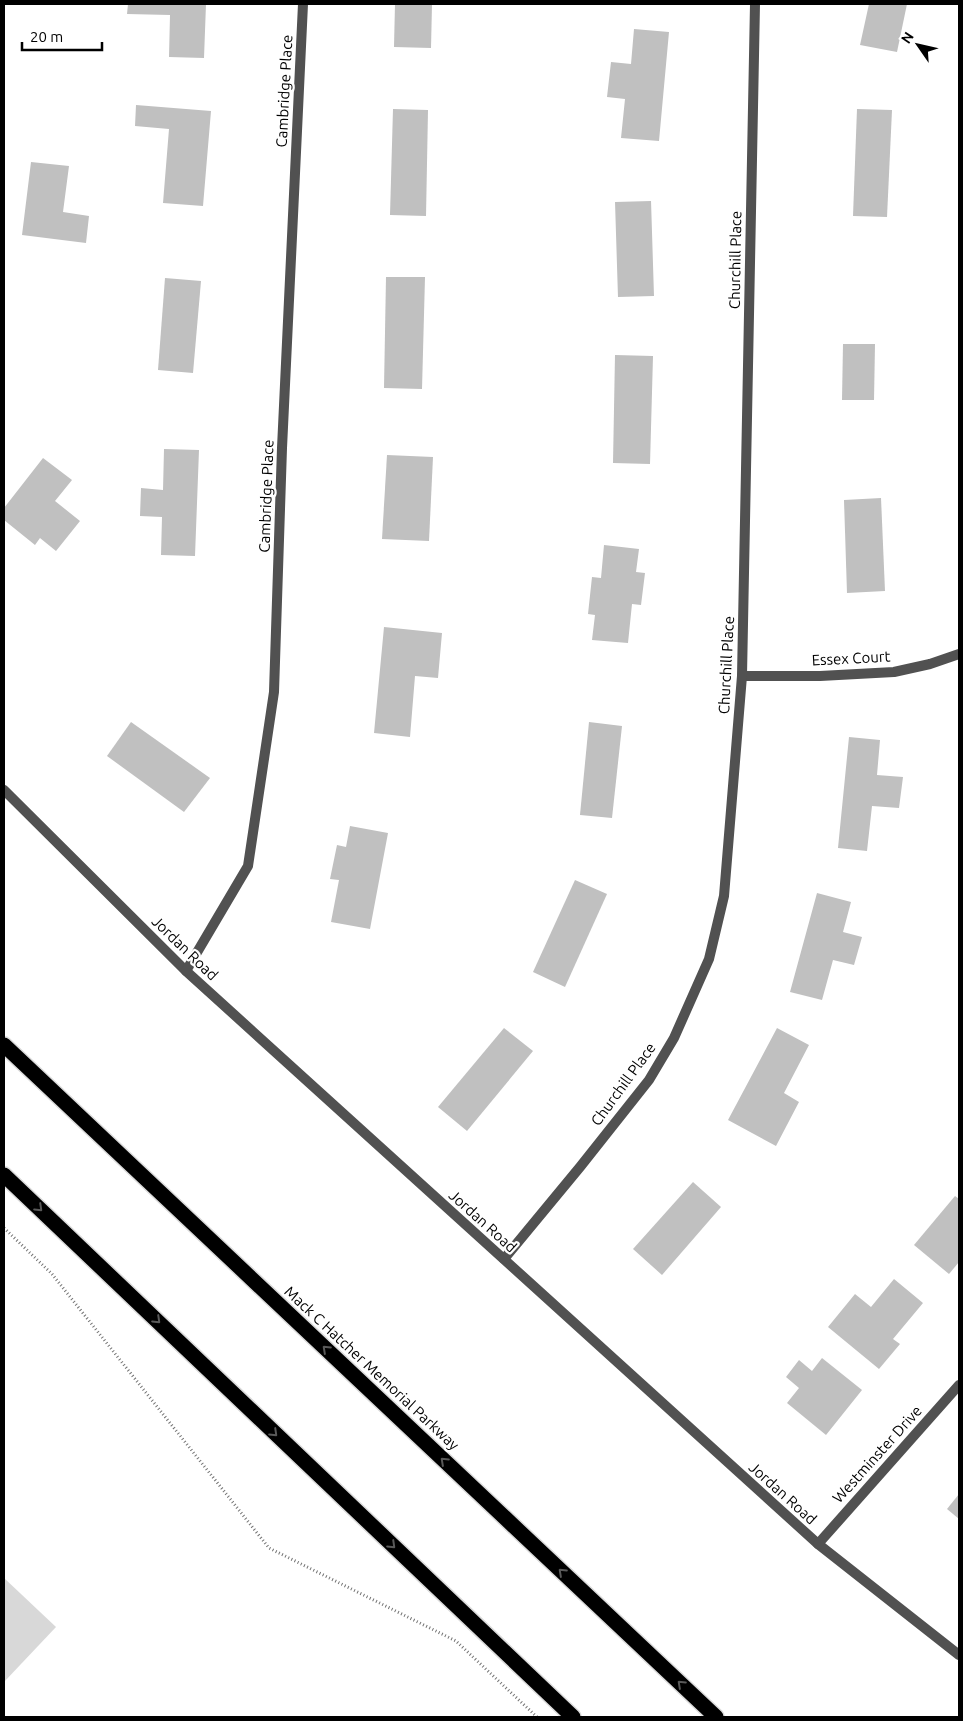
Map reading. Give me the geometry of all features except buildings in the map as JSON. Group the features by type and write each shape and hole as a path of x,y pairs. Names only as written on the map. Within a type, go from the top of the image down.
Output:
{"highway":[{"name":"Mack C Hatcher Memorial Parkway","path":"4,1045 716,1717"},
{"path":"4,1175 573,1717"}],"street":[{"name":"Cambridge Place","path":"186,971 248,866 274,692 282,448 303,4"},
{"name":"Churchill Place","path":"504,1259 649,1080 674,1038 709,959 724,896 742,676 755,4"},
{"name":"Essex Court","path":"742,676 820,676 894,672 930,664 959,654"},
{"name":"Jordan Road","path":"4,790 186,971 818,1544 959,1655"},
{"name":"Westminster Drive","path":"818,1544 959,1385"}],"path":[{"path":"4,1228 52,1274 269,1548 456,1641 537,1717"}],"shaded area":[{"path":"4,1578 56,1627 4,1682"}]}
